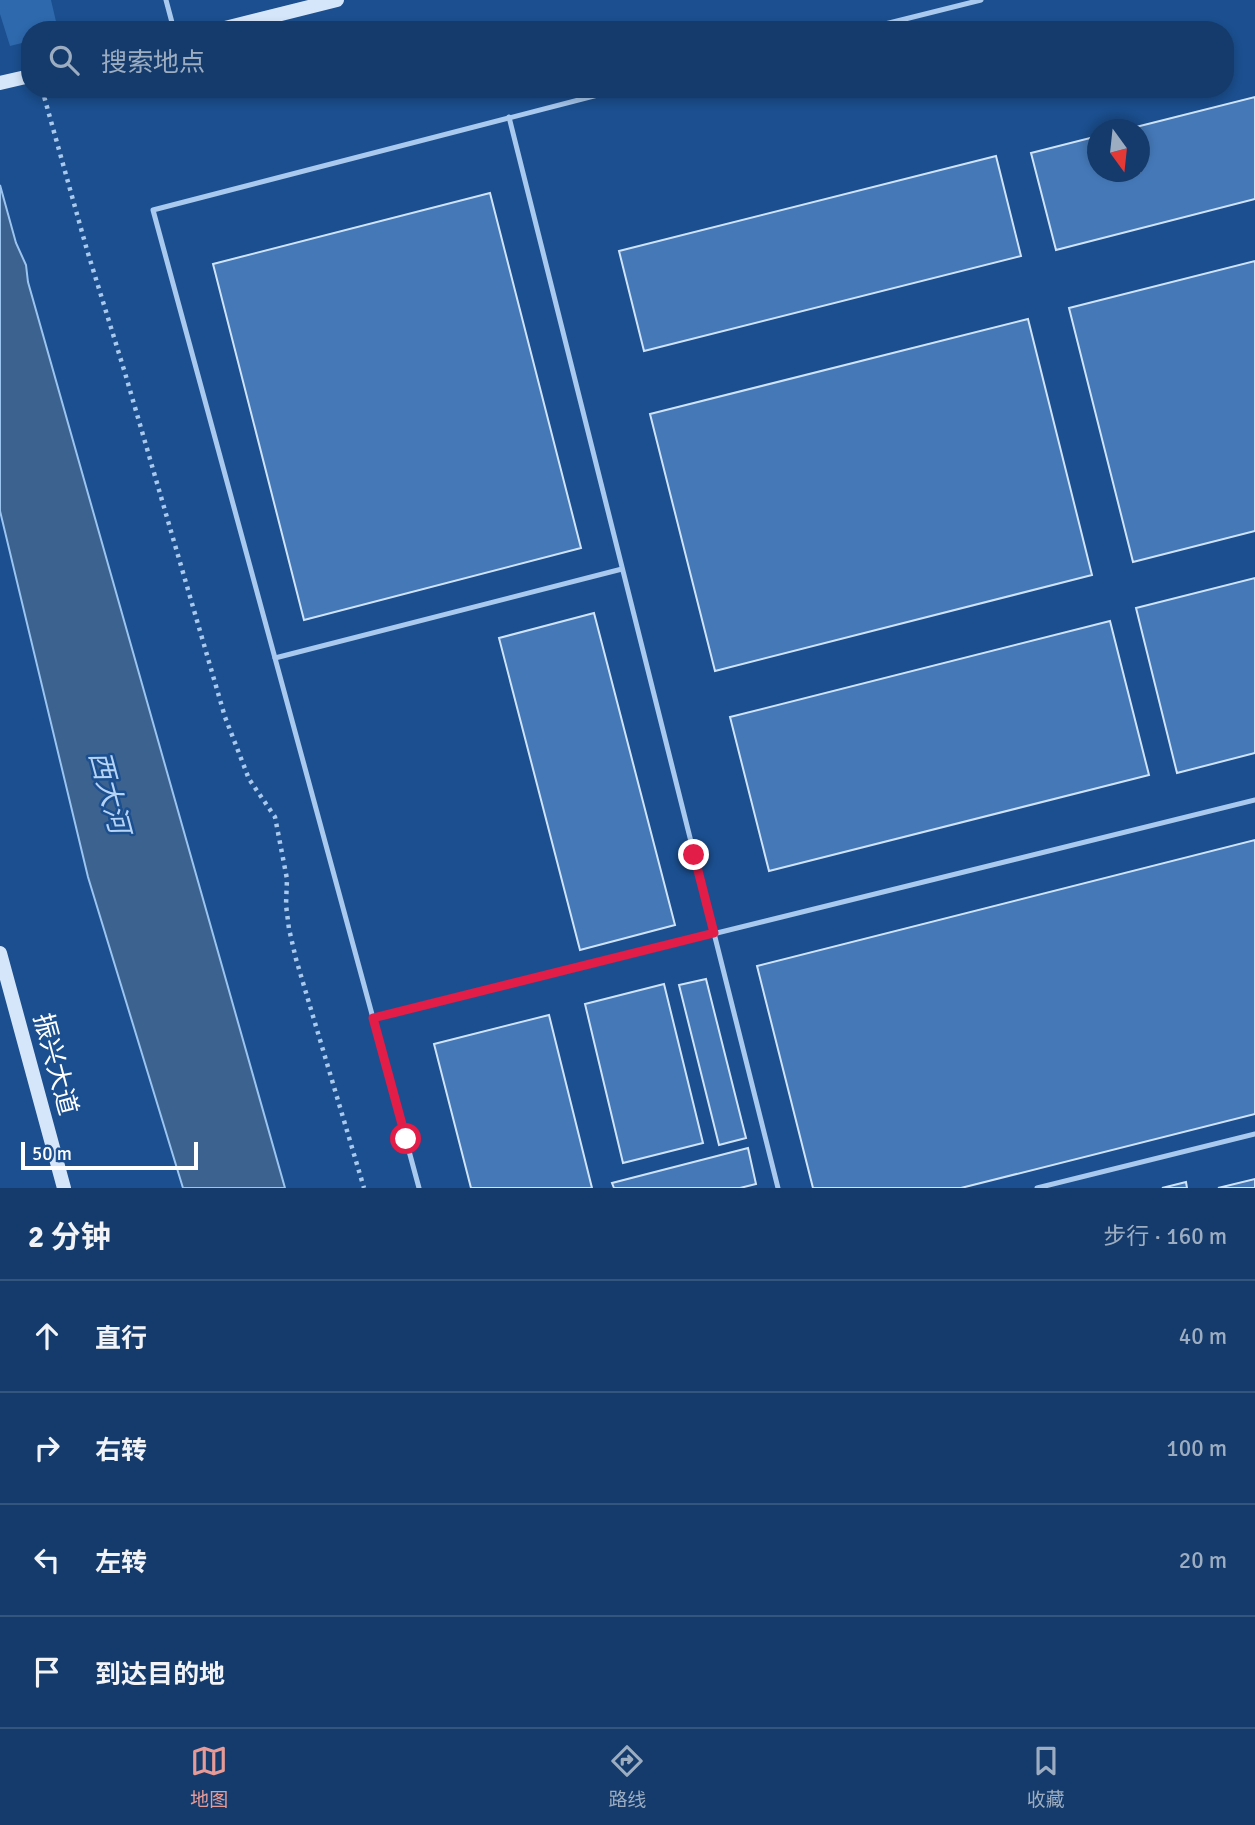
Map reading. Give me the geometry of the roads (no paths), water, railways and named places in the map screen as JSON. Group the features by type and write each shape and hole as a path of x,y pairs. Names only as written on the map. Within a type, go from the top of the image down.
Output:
{"main road":[{"path":"253,21 337,0"},
{"path":"2,83 21,78"},
{"name":"振兴大道","path":"0,953 64,1188"}],"lane":[{"path":"166,0 172,21"},
{"path":"897,21 981,0"},
{"path":"419,1188 153,210 585,98"},
{"path":"509,117 778,1188"},
{"path":"275,658 622,569"},
{"path":"373,1018 1255,800"},
{"path":"1037,1188 1255,1134"}],"water":[{"name":"西大河","path":"0,185 16,243 26,265 28,282 285,1188 183,1188 88,877 0,511"}]}
